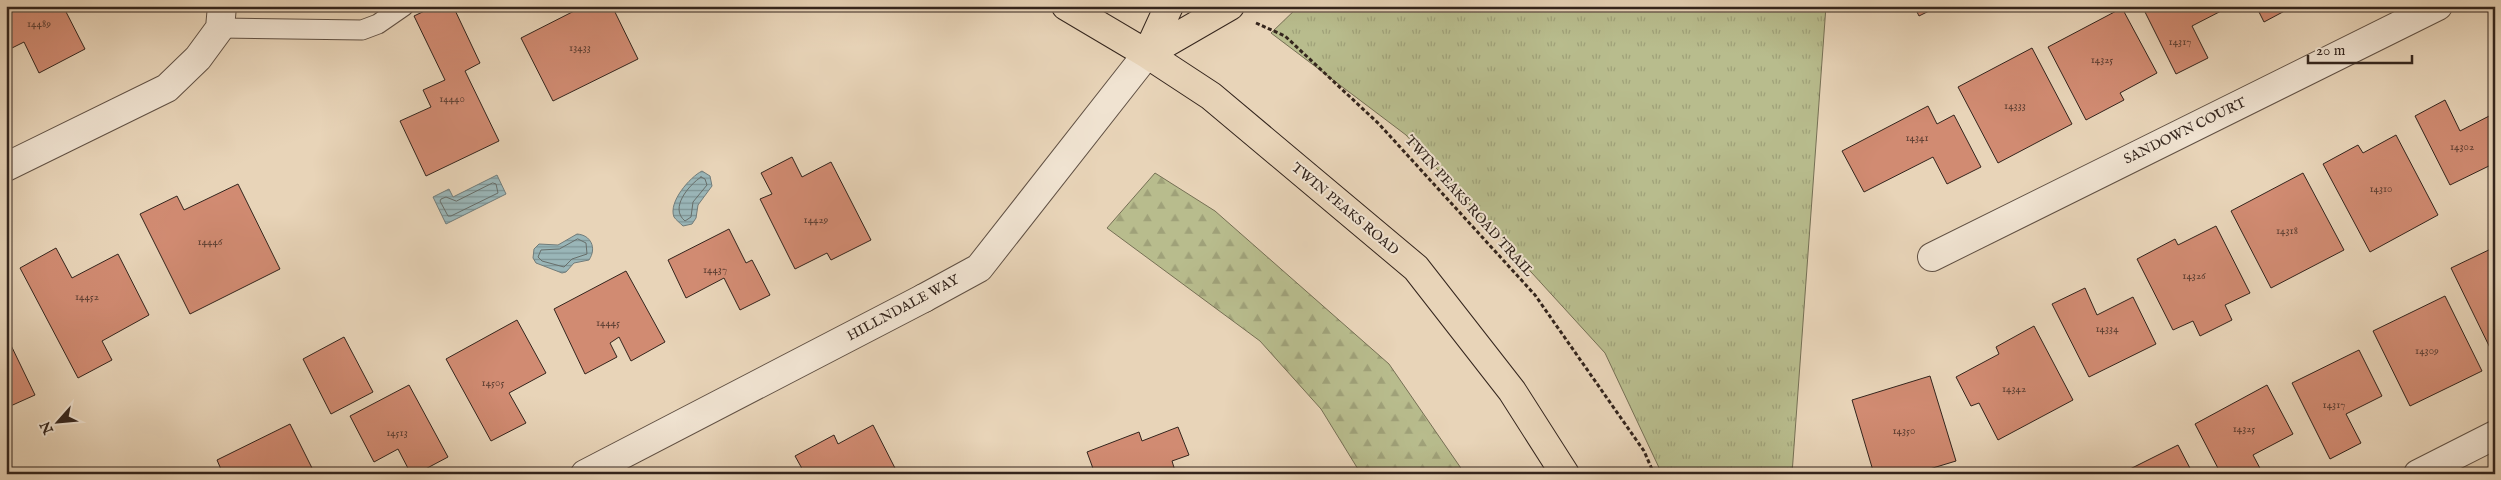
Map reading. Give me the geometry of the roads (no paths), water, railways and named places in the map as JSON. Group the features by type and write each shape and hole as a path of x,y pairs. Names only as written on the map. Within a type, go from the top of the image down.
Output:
{"main road":[{"name":"TWIN PEAKS ROAD","path":"1066,6 1147,54 1211,96 1416,268 1512,392 1565,474"},
{"path":"1147,54 1169,6"},
{"path":"1147,54 1227,8"}],"street":[{"name":"SANDOWN COURT","path":"1932,257 2438,6"},
{"path":"6,167 166,88 198,58 221,17"},
{"name":"HILLNDALE WAY","path":"584,474 979,268 1147,54"},
{"path":"2418,474 2495,435"}],"lane":[{"path":"221,17 362,30 378,24 404,6"}],"water":[{"path":"702,171 710,176 712,186 698,205 696,218 692,224 683,226 674,217 674,204 686,184"},
{"path":"497,175 506,194 446,224 433,197 449,189 453,197"},
{"path":"577,234 586,237 591,243 592,251 589,260 574,263 566,272 562,273 536,263 533,258 534,249 539,244 558,245"}]}
